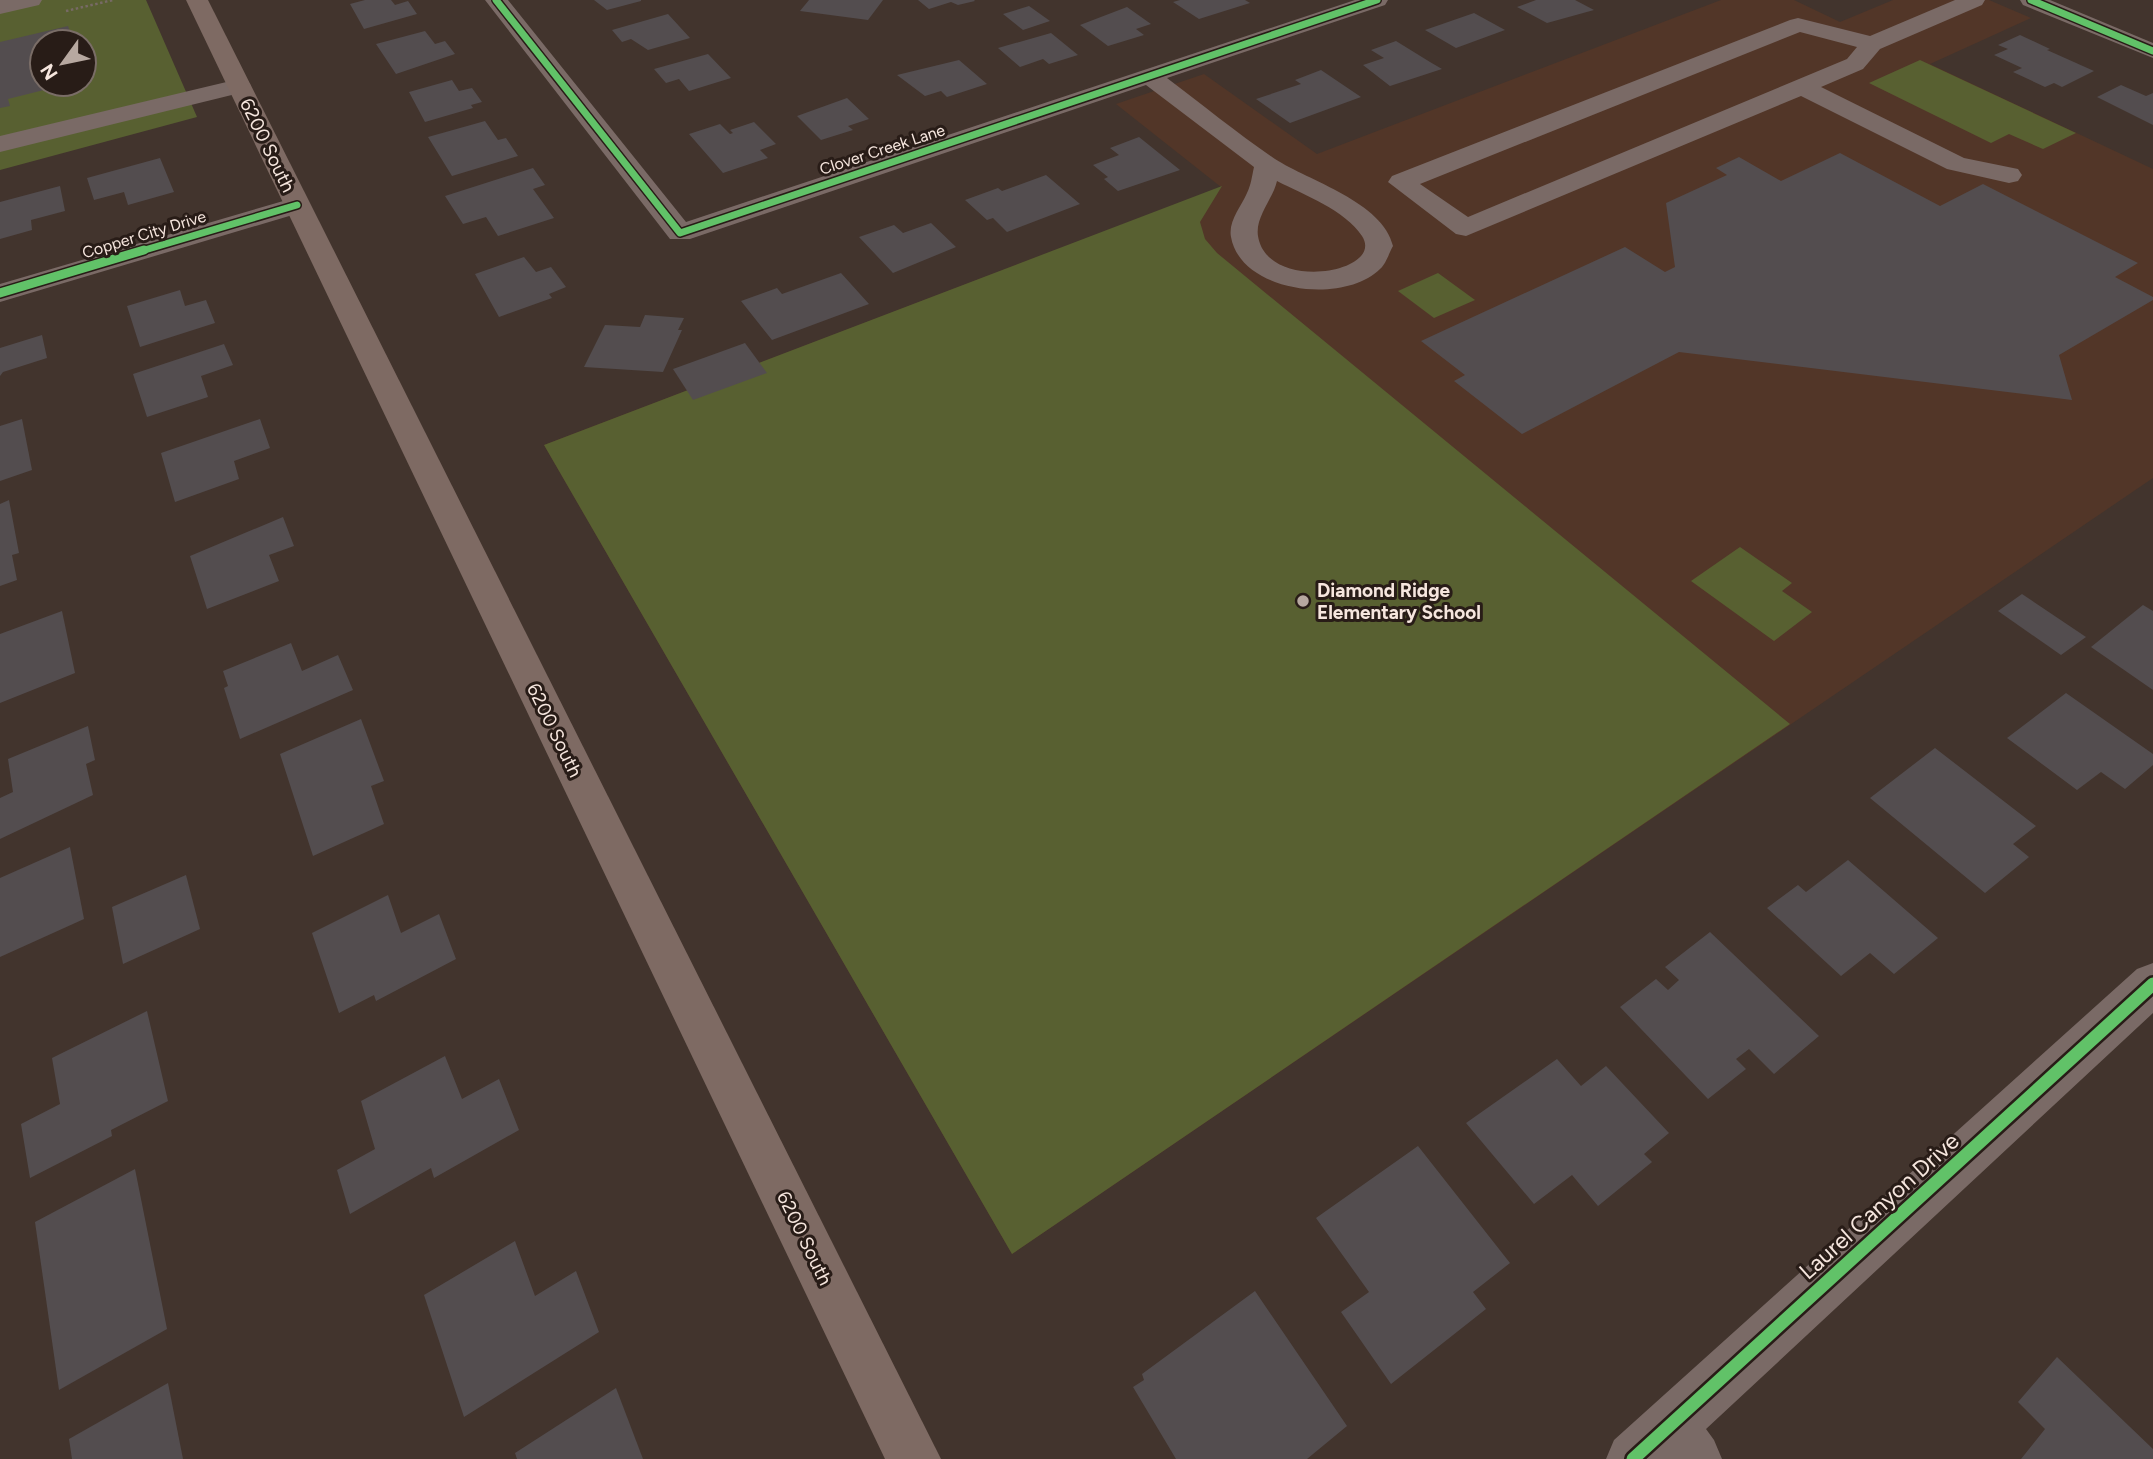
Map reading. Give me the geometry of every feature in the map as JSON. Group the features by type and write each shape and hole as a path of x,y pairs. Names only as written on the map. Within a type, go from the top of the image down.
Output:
{"main road":[{"name":"6200 South","path":"197,0 914,1459"}],"street":[{"path":"0,7 31,0"},
{"name":"Clover Creek Lane","path":"496,0 680,233 1377,0"},
{"path":"1872,44 1798,25 1401,182 1466,228 1855,64 1872,44 1974,0"},
{"path":"2031,0 2153,51"},
{"path":"1149,76 1267,165 1332,199 1370,226 1379,246 1371,264 1346,278 1312,281 1277,274 1252,257 1244,236 1245,218 1262,189 1267,165"},
{"path":"0,144 239,86"},
{"path":"1802,87 1956,164 2009,175"},
{"name":"Copper City Drive","path":"0,293 297,205"},
{"name":"Laurel Canyon Drive","path":"1666,1448 2153,984"}],"shaded area":[{"name":"Diamond Ridge Elementary School","path":"1721,0 1794,0 1840,22 1893,0 1989,0 2031,18 1930,64 2153,169 2153,478 1012,1254 544,445 1221,187 1116,104 1204,74 1317,154"}],"green space":[{"path":"0,0 146,0 197,117 0,170"},
{"path":"1920,60 2076,133 2043,149 2009,134 1991,143 1869,83"},
{"name":"Diamond Ridge Elementary School","path":"1222,186 1200,222 1205,239 1217,253 1790,724 1012,1254 544,445"},
{"path":"1438,273 1475,300 1434,318 1398,291"},
{"path":"1740,547 1792,583 1782,591 1812,612 1774,641 1691,581"}],"building":[{"path":"365,0 391,0 395,5 408,1 417,14 364,29 350,4"},
{"path":"594,0 641,0 641,1 607,10"},
{"path":"809,0 883,0 868,20 800,11"},
{"path":"918,0 975,1 958,5 951,2 929,9"},
{"path":"1245,0 1250,3 1199,19 1173,2"},
{"path":"1536,0 1575,0 1594,10 1547,23 1517,7"},
{"path":"1029,6 1050,21 1023,30 1003,14"},
{"path":"1127,7 1151,24 1136,29 1144,35 1108,46 1080,25"},
{"path":"1474,13 1505,30 1456,48 1425,30"},
{"path":"668,14 690,38 648,50 631,39 622,42 612,30"},
{"path":"425,31 435,44 445,41 455,54 396,74 376,44"},
{"path":"1051,33 1078,55 1049,64 1043,59 1020,67 998,48"},
{"path":"28,35 28,94 8,99 10,106 0,108 0,42"},
{"path":"2020,35 2094,71 2062,87 2054,83 2045,87 2013,72 2022,68 1994,55 2008,49 1998,45"},
{"path":"1396,41 1442,69 1390,86 1363,65 1384,58 1371,50"},
{"path":"708,54 731,78 689,91 679,79 666,83 654,69"},
{"path":"959,60 987,84 947,97 941,91 925,96 897,75"},
{"path":"1321,70 1361,97 1290,123 1256,99 1301,84 1295,80"},
{"path":"452,80 459,91 472,88 482,102 471,105 473,108 425,122 409,92"},
{"path":"2121,85 2146,96 2153,93 2153,125 2097,97"},
{"path":"847,98 869,119 848,126 853,130 821,140 797,116"},
{"path":"485,121 498,140 506,138 518,156 452,176 428,137"},
{"path":"754,122 776,144 760,150 768,158 723,173 689,134 720,124 730,134 733,133 730,130"},
{"path":"1139,137 1180,170 1118,191 1104,179 1108,177 1093,165 1119,155 1110,148"},
{"path":"1840,153 1940,206 1983,184 2138,263 2115,277 2153,297 2153,300 2059,355 2072,400 1679,352 1522,434 1454,381 1465,375 1421,341 1625,247 1665,272 1675,267 1666,203 1727,175 1716,168 1739,157 1781,181"},
{"path":"160,158 174,192 128,205 124,192 94,200 87,178"},
{"path":"533,168 545,185 533,189 554,218 498,236 486,217 463,224 445,196"},
{"path":"1046,175 1080,204 1007,232 993,218 987,220 965,200 998,188 1002,191"},
{"path":"60,186 65,211 31,220 32,230 0,239 0,202"},
{"path":"931,223 956,247 893,273 859,237 894,225 903,233"},
{"path":"524,257 536,272 551,267 566,287 549,294 552,298 499,317 475,274"},
{"path":"841,273 869,304 772,340 741,301 777,288 782,294"},
{"path":"180,290 185,306 206,300 215,323 140,347 127,306"},
{"path":"645,315 684,318 678,330 682,330 663,372 584,367 605,325 640,327"},
{"path":"42,335 47,358 3,372 0,376 0,348"},
{"path":"745,343 767,373 693,400 673,369"},
{"path":"224,344 233,365 201,376 208,397 147,417 133,374"},
{"path":"22,419 32,470 0,481 0,426"},
{"path":"260,419 270,448 234,461 239,479 175,502 161,453"},
{"path":"9,500 19,553 12,555 17,580 0,586 0,504"},
{"path":"283,517 294,546 269,555 279,581 207,609 190,556"},
{"path":"2022,594 2086,637 2061,655 1998,611"},
{"path":"2143,605 2153,611 2153,690 2091,647"},
{"path":"62,611 75,673 0,703 0,634"},
{"path":"291,643 302,671 338,655 353,690 240,739 224,688 228,686 223,671"},
{"path":"2066,693 2153,754 2153,765 2125,789 2101,772 2077,790 2007,738"},
{"path":"361,719 384,781 371,786 384,824 313,856 280,754"},
{"path":"88,726 95,760 86,764 93,795 0,839 0,798 13,792 8,759"},
{"path":"1935,748 2036,826 2013,844 2029,857 1985,893 1870,798"},
{"path":"70,847 84,919 0,957 0,878"},
{"path":"1848,860 1938,938 1894,974 1870,953 1841,976 1767,908 1798,885 1806,892"},
{"path":"186,875 200,929 123,964 112,907"},
{"path":"388,895 401,933 439,914 456,959 376,1001 374,995 339,1013 312,933"},
{"path":"1710,932 1819,1036 1774,1074 1749,1049 1736,1059 1746,1069 1708,1099 1620,1007 1656,979 1668,990 1679,980 1665,967"},
{"path":"147,1011 168,1101 111,1130 112,1136 30,1178 21,1124 60,1104 52,1058"},
{"path":"445,1056 462,1099 499,1079 519,1130 434,1178 431,1168 350,1214 337,1170 375,1149 361,1101"},
{"path":"1557,1059 1581,1086 1606,1066 1669,1133 1644,1154 1652,1162 1598,1206 1572,1175 1534,1204 1466,1123"},
{"path":"1418,1146 1510,1263 1473,1292 1486,1309 1391,1384 1341,1312 1369,1292 1316,1218"},
{"path":"135,1169 167,1329 59,1390 35,1222"},
{"path":"515,1241 535,1296 576,1271 599,1332 464,1417 424,1295"},
{"path":"1255,1291 1347,1426 1307,1459 1176,1459 1133,1387 1144,1380 1142,1374"},
{"path":"2057,1357 2153,1449 2153,1459 2021,1459 2045,1429 2018,1402"},
{"path":"168,1383 183,1459 72,1459 69,1439"},
{"path":"616,1388 643,1459 517,1459 515,1453"}],"cycle path":[{"path":"496,0 680,233 1377,0"},
{"path":"2031,0 2153,51"},
{"path":"0,293 297,205"},
{"path":"1633,1459 2153,984"}],"place":[{"name":"Diamond Ridge Elementary School","path":"1303,601"}]}
